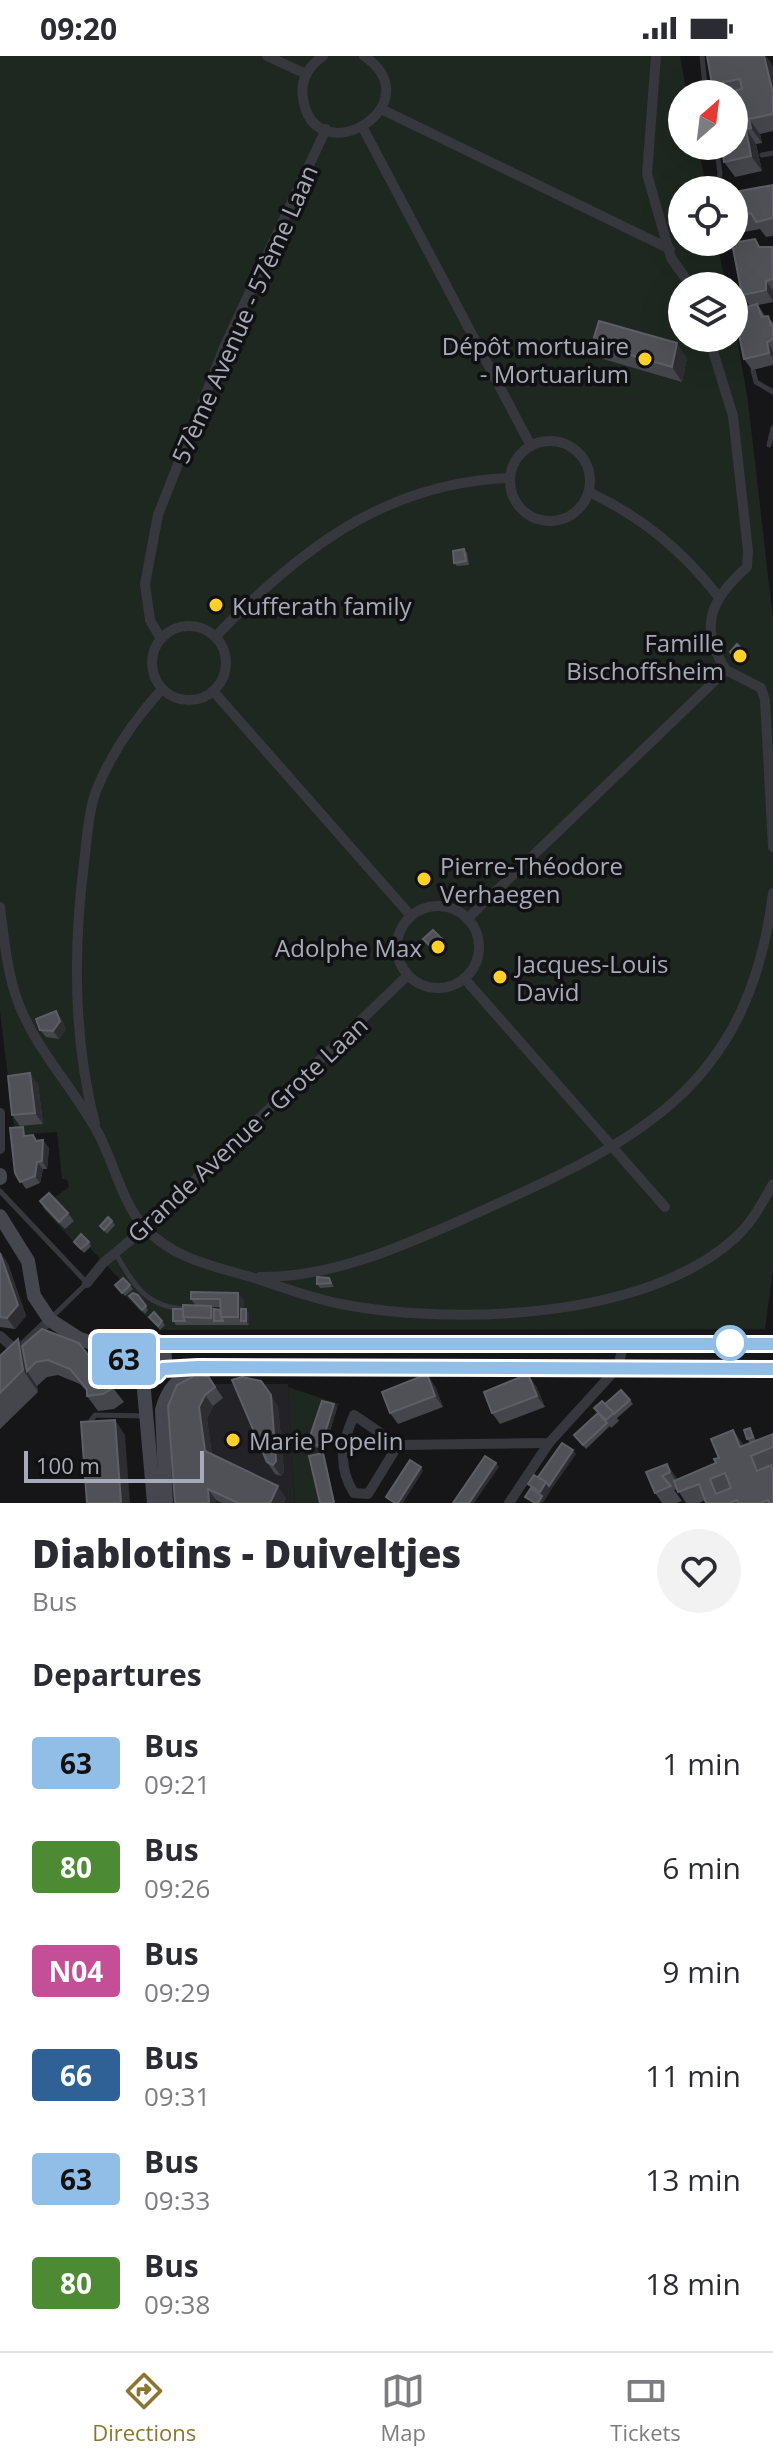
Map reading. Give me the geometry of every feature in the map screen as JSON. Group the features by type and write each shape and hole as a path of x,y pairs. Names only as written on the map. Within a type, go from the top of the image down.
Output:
{"main road":[{"path":"0,1216 28,1261 34,1296 50,1320 78,1338 124,1355"},
{"path":"773,1344 160,1344 152,1339 136,1339 124,1355 126,1368 154,1375 198,1367 773,1369"},
{"path":"154,1503 147,1416 154,1375 165,1356 160,1344"},
{"path":"755,1344 756,1367"},
{"path":"166,1503 162,1410 166,1396 179,1379 198,1367"},
{"path":"154,1375 164,1472"}],"street":[{"path":"267,56 306,74"},
{"path":"323,56 306,74 303,101 314,121 326,129 342,133 363,128 381,109 384,82 379,71 364,56"},
{"path":"656,56 647,174 668,242"},
{"path":"381,109 668,248"},
{"path":"363,128 531,446"},
{"name":"57ème Avenue - 57ème Laan","path":"161,639 150,620 145,584 158,515 225,345 326,129"},
{"path":"713,352 733,416 747,567 718,596 711,631 726,670 761,688 769,730 773,847"},
{"path":"557,442 580,454 587,466 589,492 576,512 566,518 541,520 521,509 511,489 510,478 521,454 531,446 557,442"},
{"path":"216,636 267,585 363,515 426,489 470,479 510,478"},
{"path":"589,492 649,525 701,574 718,596"},
{"path":"184,626 195,626 216,636 223,646 226,671 214,692 193,701 171,696 162,689 152,668 152,656 161,639 184,626"},
{"path":"467,919 726,670"},
{"path":"97,1131 82,1070 77,1018 79,907 88,830 104,774 138,716 162,689"},
{"path":"214,692 411,916"},
{"path":"250,1277 281,1277 329,1270 426,1236 571,1171 652,1123 701,1074 752,984 772,920 773,893"},
{"path":"438,906 453,909 467,919 477,937 478,952 464,978 452,985 437,987 408,975 398,956 397,945 399,935 411,916 427,907 438,906"},
{"path":"0,907 18,1002 38,1042 97,1131 132,1208 145,1228 182,1255 228,1273 340,1304 397,1312 514,1313 620,1298 709,1259 749,1224 773,1184"},
{"name":"Grande Avenue - Grote Laan","path":"87,1283 115,1252 145,1228 408,975"},
{"path":"464,978 665,1207"},
{"path":"0,1113 0,1149"},
{"path":"0,1368 50,1320"},
{"path":"0,1336 17,1351"},
{"path":"509,1503 549,1443 618,1367 624,1342"},
{"path":"398,1445 368,1494 354,1493 346,1480 341,1456 354,1415 398,1445 549,1443"}],"lane":[{"path":"702,56 704,80"},
{"path":"762,155 773,153"},
{"path":"718,160 718,176"},
{"path":"718,164 730,161"},
{"path":"737,256 739,264"},
{"path":"753,370 756,382 773,392"},
{"path":"769,445 773,428"},
{"path":"0,1191 87,1283 50,1320"},
{"path":"115,1252 127,1274 154,1304 197,1309"},
{"path":"87,1436 87,1422 95,1415 147,1416"}],"shaded area":[{"path":"0,56 680,56 684,80 668,80 668,160 701,160 704,176 668,176 668,256 720,256 723,272 668,272 668,352 739,352 773,619 773,1269 765,1329 160,1330 118,1289 123,1283 90,1248 84,1253 42,1207 69,1187 67,1180 62,1179 57,1132 15,1135 0,1012"},
{"name":"Marie Popelin","path":"198,1384 288,1384 295,1503 182,1503"},
{"path":"288,1387 339,1404 337,1408 325,1405 311,1446 324,1450 325,1457 313,1460 321,1503 295,1503"}],"building":[{"path":"707,56 764,56 773,93 773,114 749,119 751,128 748,129 748,80 711,80"},
{"path":"773,185 773,218 756,222 751,213 748,214 748,189"},
{"path":"755,239 759,247 772,247 773,279 766,281 766,290 748,294 748,272 738,272 734,256 748,256 748,240"},
{"path":"757,304 762,317 768,316 773,339 767,342 769,353 744,359 743,352 748,352 748,307"},
{"path":"599,321 668,340 668,352 675,352 672,367 592,344"},
{"path":"464,549 466,561 454,563 453,551"},
{"path":"737,644 745,652 737,659 730,652"},
{"path":"433,930 442,939 432,948 423,939"},
{"path":"56,1011 60,1021 53,1031 40,1030 36,1019"},
{"path":"30,1073 35,1113 12,1115 8,1076"},
{"path":"23,1127 24,1136 33,1135 36,1141 43,1140 42,1161 37,1162 35,1176 20,1182 15,1173 10,1128"},
{"path":"49,1193 68,1213 59,1222 40,1201"},
{"path":"108,1217 112,1221 104,1230 100,1226"},
{"path":"81,1234 89,1242 81,1249 74,1242"},
{"path":"0,1253 18,1305 7,1318 0,1317"},
{"path":"317,1277 329,1278 331,1283 317,1284"},
{"path":"123,1278 130,1285 122,1293 115,1285"},
{"path":"191,1292 238,1293 238,1317 221,1317 220,1299 191,1299"},
{"path":"133,1293 146,1306 142,1310 129,1296"},
{"path":"183,1305 211,1306 211,1318 183,1317"},
{"path":"173,1309 183,1309 185,1321 173,1321"},
{"path":"214,1309 220,1310 223,1321 214,1321"},
{"path":"241,1309 246,1309 246,1321 241,1321"},
{"path":"154,1312 162,1321 158,1326 149,1317"},
{"path":"42,1329 79,1343 113,1388 103,1394 87,1396 87,1389 70,1369 48,1360 36,1362 27,1371 22,1346"},
{"path":"18,1339 23,1370 0,1393 0,1356"},
{"path":"427,1374 435,1396 390,1413 382,1392"},
{"path":"528,1374 537,1396 492,1413 484,1392"},
{"path":"196,1375 208,1376 215,1387 205,1395 199,1407 205,1451 278,1486 270,1503 238,1503 208,1489 209,1503 175,1503 168,1406 177,1385"},
{"path":"242,1377 261,1381 271,1395 276,1461 273,1465 267,1462 232,1380"},
{"path":"621,1390 630,1400 614,1414 605,1404"},
{"path":"322,1401 334,1404 321,1446 308,1442"},
{"path":"602,1401 614,1413 606,1420 594,1408"},
{"path":"598,1413 607,1423 583,1445 574,1435"},
{"path":"115,1420 121,1503 87,1503 81,1422"},
{"path":"750,1428 753,1437 747,1439 744,1430"},
{"path":"733,1430 740,1447 773,1434 773,1447 751,1456 757,1471 771,1465 773,1503 768,1500 738,1503 737,1500 706,1503 699,1484 678,1492 674,1481 716,1463 714,1459 719,1458 711,1439","holes":["725,1473 731,1488 716,1494 710,1479"]},
{"path":"562,1443 573,1450 549,1486 538,1477"},
{"path":"323,1453 334,1503 320,1503 309,1456"},
{"path":"485,1456 496,1463 469,1503 453,1503"},
{"path":"410,1460 421,1467 398,1503 395,1503 386,1497"},
{"path":"667,1464 670,1472 662,1476 671,1486 655,1493 646,1472"},
{"path":"534,1475 546,1482 540,1492 528,1484"},
{"path":"531,1488 542,1496 538,1503 525,1497"}],"bus line":[{"name":"63","path":"773,1344 160,1344 142,1338 130,1343 124,1362 130,1374 143,1379 156,1376 163,1369 198,1367 732,1366 773,1369"}],"place":[{"name":"Dépôt mortuaire - Mortuarium","path":"645,359"},
{"name":"Kufferath family","path":"216,605"},
{"name":"Famille Bischoffsheim","path":"740,656"},
{"name":"Pierre-Théodore Verhaegen","path":"424,879"},
{"name":"Adolphe Max","path":"438,947"},
{"name":"Jacques-Louis David","path":"500,977"},
{"name":"Marie Popelin","path":"233,1440"}]}
